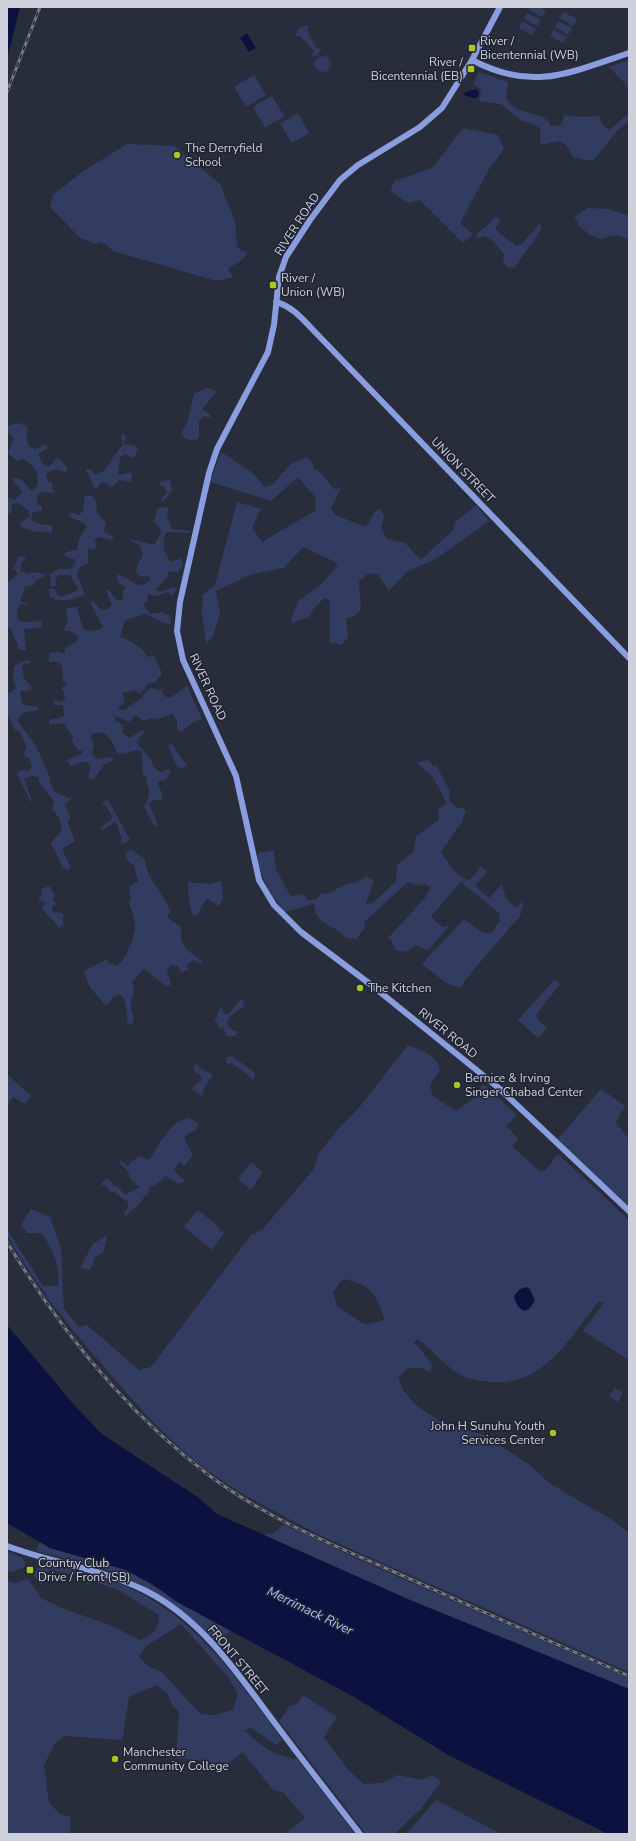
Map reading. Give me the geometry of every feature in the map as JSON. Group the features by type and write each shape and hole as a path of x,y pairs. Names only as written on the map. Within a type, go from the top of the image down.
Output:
{"street":[{"name":"RIVER ROAD","path":"500,7 472,60 451,95 436,114 409,134 358,165 335,187 310,220 286,257 279,277 274,325 268,352 228,428 212,466 180,602 177,623 179,645 183,660 236,776 261,885 274,905 294,925 500,1089 629,1212"},
{"path":"472,60 496,71 516,76 540,78 568,74 629,53"},
{"name":"UNION STREET","path":"276,302 288,306 303,320 629,658"},
{"name":"FRONT STREET","path":"7,1546 40,1557 92,1569 121,1579 158,1598 191,1622 229,1664 360,1834"}],"shaded area":[{"path":"530,7 539,7 546,11 542,17 529,10"},
{"path":"563,12 577,19 573,26 560,18"},
{"path":"527,13 541,20 537,26 524,19"},
{"path":"522,21 536,29 532,35 519,28"},
{"path":"558,21 572,28 568,35 555,27"},
{"path":"306,26 311,27 308,27 307,30 316,48 322,49 315,57 311,54 314,53 314,51 300,36 296,36 295,34 299,28"},
{"path":"553,30 567,37 563,43 550,36"},
{"path":"323,56 329,58 331,64 329,70 323,72 317,70 315,64 317,58"},
{"path":"629,60 629,94 626,84 609,67"},
{"path":"479,72 508,82 506,99 514,107 543,118 551,126 562,125 564,115 582,117 599,116 603,125 609,130 629,113 629,121 617,131 593,161 573,157 567,146 560,141 540,145 541,129 530,123 523,122 501,104 479,101 481,89 473,84"},
{"path":"254,75 266,95 246,107 234,87"},
{"path":"272,96 284,116 265,128 253,107"},
{"path":"298,113 309,133 292,143 280,124"},
{"path":"463,128 498,135 504,149 489,169 460,223 473,234 463,243 420,200 407,203 390,190 395,181 432,168"},
{"path":"127,144 175,146 220,184 235,221 237,246 240,250 247,252 244,258 228,269 233,277 213,280 113,251 106,244 99,242 95,244 79,237 50,207 53,195 82,172"},
{"path":"587,208 609,209 629,216 629,240 619,236 601,239 590,235 578,225 579,222 574,218"},
{"path":"496,216 500,221 495,229 516,246 522,244 539,224 542,227 536,238 514,268 508,267 503,262 504,254 493,241 485,236 477,238 477,233 487,226"},
{"path":"206,388 217,391 202,409 210,415 210,418 205,416 199,421 199,437 194,441 184,438 181,433 187,423 194,394"},
{"path":"18,423 26,426 28,431 26,436 29,446 35,449 45,444 48,448 38,454 46,466 49,467 58,457 68,469 65,472 55,469 48,472 46,477 48,481 52,483 53,491 58,493 39,493 36,502 42,507 42,511 33,512 31,520 42,525 53,525 51,533 33,531 22,527 20,524 30,516 29,511 18,503 12,504 11,513 7,513 7,496 14,500 23,492 12,480 14,478 23,481 32,491 38,485 35,469 23,459 17,461 8,453 14,438 7,432 7,426"},
{"path":"124,434 126,437 124,444 134,445 138,449 134,458 125,454 120,457 118,474 132,473 131,482 119,480 110,489 108,484 101,482 97,489 93,485 85,470 90,469 95,474 104,471 123,444 121,435"},
{"path":"221,452 254,474 264,487 272,485 291,464 307,457 313,463 314,469 320,472 334,489 341,488 331,508 335,515 366,527 376,510 380,509 384,516 381,529 387,539 405,543 421,560 453,530 454,523 476,505 489,521 437,558 407,572 389,591 379,575 369,573 359,581 361,609 353,617 346,618 348,637 341,645 330,642 330,600 324,598 313,609 309,617 292,623 291,619 299,600 321,585 338,565 333,561 303,547 284,568 252,574 216,591 220,613 213,636 206,644 202,613 203,595 215,585 237,502 261,509 252,528 262,542 316,510 315,497 298,477 271,501 210,482"},
{"path":"170,480 172,490 163,502 162,499 167,492 164,486 160,486 161,481"},
{"path":"85,495 92,496 96,501 97,513 106,523 104,532 114,537 111,540 99,537 94,540 97,547 93,550 88,549 88,563 80,567 77,575 85,594 68,600 54,599 50,597 49,589 55,589 57,594 61,597 79,590 70,575 59,575 55,579 56,585 53,587 51,586 50,574 59,569 71,569 76,560 64,556 66,552 77,550 79,539 87,526 80,521 69,517 70,512 79,515 83,511"},
{"path":"167,507 169,511 167,514 172,529 190,531 189,533 166,532 164,540 165,552 169,559 172,562 181,558 183,565 178,572 169,571 167,578 155,590 162,591 173,587 177,588 172,596 168,592 155,596 148,594 147,601 143,605 150,614 162,612 170,616 171,624 163,623 146,614 125,620 120,637 136,644 148,657 154,656 161,671 161,676 157,678 157,682 148,684 140,694 135,690 122,693 125,702 118,708 123,711 140,699 150,688 161,690 164,696 170,698 187,686 202,719 194,722 181,732 177,728 177,721 172,713 168,716 143,721 136,715 129,722 114,715 116,721 123,725 122,733 130,738 142,730 144,732 136,742 151,760 154,767 160,772 169,769 171,773 164,781 160,780 157,783 162,793 162,800 152,800 149,804 158,824 154,826 144,807 149,797 149,789 146,782 147,777 143,775 141,751 122,754 117,753 108,736 101,733 92,734 90,737 94,744 92,754 96,759 112,757 113,760 105,764 93,780 88,777 91,767 87,762 81,762 71,767 67,760 82,754 82,751 78,750 72,741 73,737 64,723 50,725 49,720 64,716 63,705 54,705 53,700 60,702 65,699 64,692 61,688 65,687 67,683 63,682 62,666 58,662 49,662 49,653 59,652 65,654 65,648 77,641 78,636 70,631 65,631 64,628 68,623 66,608 77,607 83,629 91,631 98,630 103,627 90,603 93,601 101,610 108,609 112,605 106,590 108,589 117,601 123,599 123,591 126,587 118,583 117,577 119,574 137,585 144,584 150,580 148,576 140,577 136,571 143,556 141,546 130,539 154,545 161,533 159,527 154,522 157,508"},
{"path":"19,556 26,557 21,564 20,571 28,574 31,572 45,574 43,578 36,580 34,585 25,586 20,601 29,604 20,605 17,610 18,620 23,622 42,621 42,627 24,629 26,650 21,650 17,647 18,644 10,627 7,628 7,583 18,574 16,570 13,569"},
{"path":"26,660 30,661 29,664 25,663 22,666 24,679 32,686 30,690 20,691 22,703 25,705 38,707 38,711 23,713 18,721 37,748 50,778 50,783 55,792 71,799 65,805 71,818 67,821 75,841 62,849 71,868 67,870 63,868 51,843 62,830 59,818 52,809 54,801 39,782 38,777 32,776 24,779 32,801 31,802 17,774 20,770 28,771 32,766 29,758 26,757 24,753 27,747 19,731 15,730 7,713 7,693 11,692 16,687 13,681 14,666"},
{"path":"172,744 187,766 181,768 177,766 168,746"},
{"path":"428,760 433,766 436,765 450,792 449,800 457,808 464,808 466,812 463,816 463,821 441,852 453,869 465,879 470,880 481,866 487,872 475,886 489,898 502,884 506,898 516,908 523,901 520,916 470,974 460,988 446,983 422,964 462,921 465,920 483,933 491,933 500,921 499,913 461,882 431,916 443,927 450,925 428,951 416,945 406,952 395,950 392,941 388,938 424,899 431,888 425,884 419,886 408,882 365,921 364,929 356,939 346,938 318,917 314,904 285,912 266,884 262,876 258,860 258,853 274,850 276,870 291,896 304,894 308,900 315,900 321,894 329,893 346,884 358,882 367,876 374,881 365,905 373,903 396,881 397,865 413,852 416,836 439,820 438,809 447,804 433,777 419,765 418,762"},
{"path":"108,800 130,840 122,844 116,821 101,831 100,828 113,818 106,806 102,804 104,801"},
{"path":"131,849 145,859 148,873 171,911 167,917 182,928 181,939 186,948 203,962 201,964 193,960 187,964 188,970 181,972 178,966 170,965 167,971 171,984 167,987 144,969 132,982 134,991 131,1003 133,1017 132,1025 127,1022 126,1006 120,994 113,997 106,1006 89,986 84,971 107,959 108,963 117,966 123,959 131,943 135,928 129,903 131,899 129,887 138,881 134,866 127,860 125,854"},
{"path":"221,881 223,899 218,906 207,898 197,915 194,916 190,908 188,882 209,884"},
{"path":"49,886 55,895 52,899 56,904 52,907 52,912 62,913 64,916 62,920 64,924 59,928 42,908 46,903 38,899 42,895 41,889"},
{"path":"554,980 560,984 536,1015 537,1019 547,1028 538,1038 518,1020"},
{"path":"242,998 244,1006 231,1015 227,1024 231,1029 238,1032 235,1036 227,1036 223,1028 220,1028 214,1019 217,1017 219,1009 222,1008 224,1014 228,1014"},
{"path":"408,1045 418,1049 436,1060 440,1070 430,1085 433,1096 456,1111 473,1099 483,1084 517,1115 506,1126 519,1139 512,1146 539,1171 545,1171 558,1154 629,1220 629,1360 583,1331 604,1303 599,1301 567,1343 555,1356 528,1376 512,1381 494,1382 469,1378 461,1375 449,1367 417,1339 413,1344 418,1346 432,1365 430,1372 422,1368 408,1368 398,1378 403,1390 417,1406 442,1423 484,1435 530,1465 548,1482 610,1518 629,1533 629,1672 324,1537 257,1502 224,1482 181,1449 133,1400 62,1316 28,1269 7,1235 7,1229 43,1286 58,1286 57,1264 42,1233 27,1233 21,1225 31,1209 50,1217 61,1249 64,1309 79,1327 87,1325 139,1370 151,1367 251,1235 262,1230 313,1170 319,1153 338,1129 358,1109","holes":["346,1279 356,1282 372,1292 381,1308 384,1320 367,1324 362,1323 337,1306 333,1292 341,1281"]},
{"path":"232,1056 255,1073 254,1079 251,1079 247,1074 232,1063 227,1064 226,1058"},
{"path":"196,1064 204,1071 211,1073 212,1076 204,1088 202,1096 191,1089 202,1079 201,1076 194,1071 194,1065"},
{"path":"7,1074 31,1096 25,1104 13,1097 7,1107"},
{"path":"601,1089 625,1106 616,1122 629,1140 629,1206 557,1140"},
{"path":"189,1118 199,1124 195,1131 188,1133 184,1138 193,1155 184,1166 179,1162 174,1170 185,1181 179,1184 164,1175 164,1178 154,1186 150,1186 148,1194 126,1216 124,1214 128,1208 128,1202 114,1192 109,1192 109,1189 101,1184 107,1178 112,1182 113,1186 117,1186 125,1195 140,1187 131,1180 127,1170 120,1164 121,1160 129,1167 129,1164 139,1156 149,1160 171,1128 176,1123"},
{"path":"251,1162 263,1172 251,1190 238,1179"},
{"path":"199,1211 219,1227 220,1231 224,1233 212,1250 184,1227 195,1213"},
{"path":"108,1234 103,1252 95,1257 90,1270 80,1268 93,1244"},
{"path":"615,1388 623,1393 618,1402 609,1396"},
{"path":"283,1524 362,1561 629,1678 629,1689 410,1600 263,1535 274,1533"},
{"path":"40,1542 50,1548 126,1570 231,1631 215,1641 194,1622 154,1592 111,1573 88,1565 36,1551"},
{"path":"7,1551 23,1558 25,1563 24,1567 13,1572 7,1570"},
{"path":"47,1562 116,1582 164,1607 181,1620 227,1667 273,1726 282,1741 276,1745 250,1727 245,1731 268,1750 297,1759 355,1834 285,1834 305,1818 284,1793 272,1789 243,1752 219,1771 213,1762 176,1758 179,1712 173,1706 167,1693 156,1685 129,1697 122,1740 65,1736 55,1743 44,1765 49,1803 61,1815 70,1817 70,1834 7,1834 7,1581 15,1583 28,1579 41,1598 64,1609 107,1624 140,1640 148,1637 154,1631 159,1619 159,1615 118,1590 75,1575 51,1570 46,1573 44,1581 41,1585 33,1575 39,1567","holes":["181,1624 228,1677 238,1693 233,1710 215,1715 200,1714 162,1672 149,1667 139,1657 146,1646"]},
{"path":"303,1695 337,1717 324,1737 348,1770 364,1784 382,1783 397,1775 422,1780 432,1775 441,1782 420,1810 394,1834 366,1834 279,1721 290,1706 297,1704"},
{"path":"436,1800 501,1834 406,1834"}],"water":[{"path":"7,7 20,7 7,60"},
{"path":"247,33 256,48 249,52 240,38"},
{"path":"476,89 479,92 478,97 473,98 464,95 465,92"},
{"path":"526,1287 530,1289 535,1301 529,1309 524,1311 517,1305 514,1296 520,1289"},
{"name":"Merrimack River","path":"7,1325 75,1406 102,1434 199,1498 217,1514 410,1600 629,1689 629,1834 608,1834 450,1756 354,1697 177,1602 152,1584 126,1570 50,1548 7,1523"}],"railway":[{"path":"7,92 40,7"},
{"path":"7,1242 28,1275 73,1338 124,1398 151,1426 180,1452 231,1491 275,1517 320,1539 629,1676"}],"place":[{"name":"River / Bicentennial (WB)","path":"472,48"},
{"name":"River / Bicentennial (EB)","path":"471,69"},
{"name":"The Derryfield School","path":"177,155"},
{"name":"River / Union (WB)","path":"273,285"},
{"name":"The Kitchen","path":"360,988"},
{"name":"Bernice & Irving Singer Chabad Center","path":"457,1085"},
{"name":"John H Sunuhu Youth Services Center","path":"553,1433"},
{"name":"Country Club Drive / Front (SB)","path":"30,1570"},
{"name":"Manchester Community College","path":"115,1759"}]}
